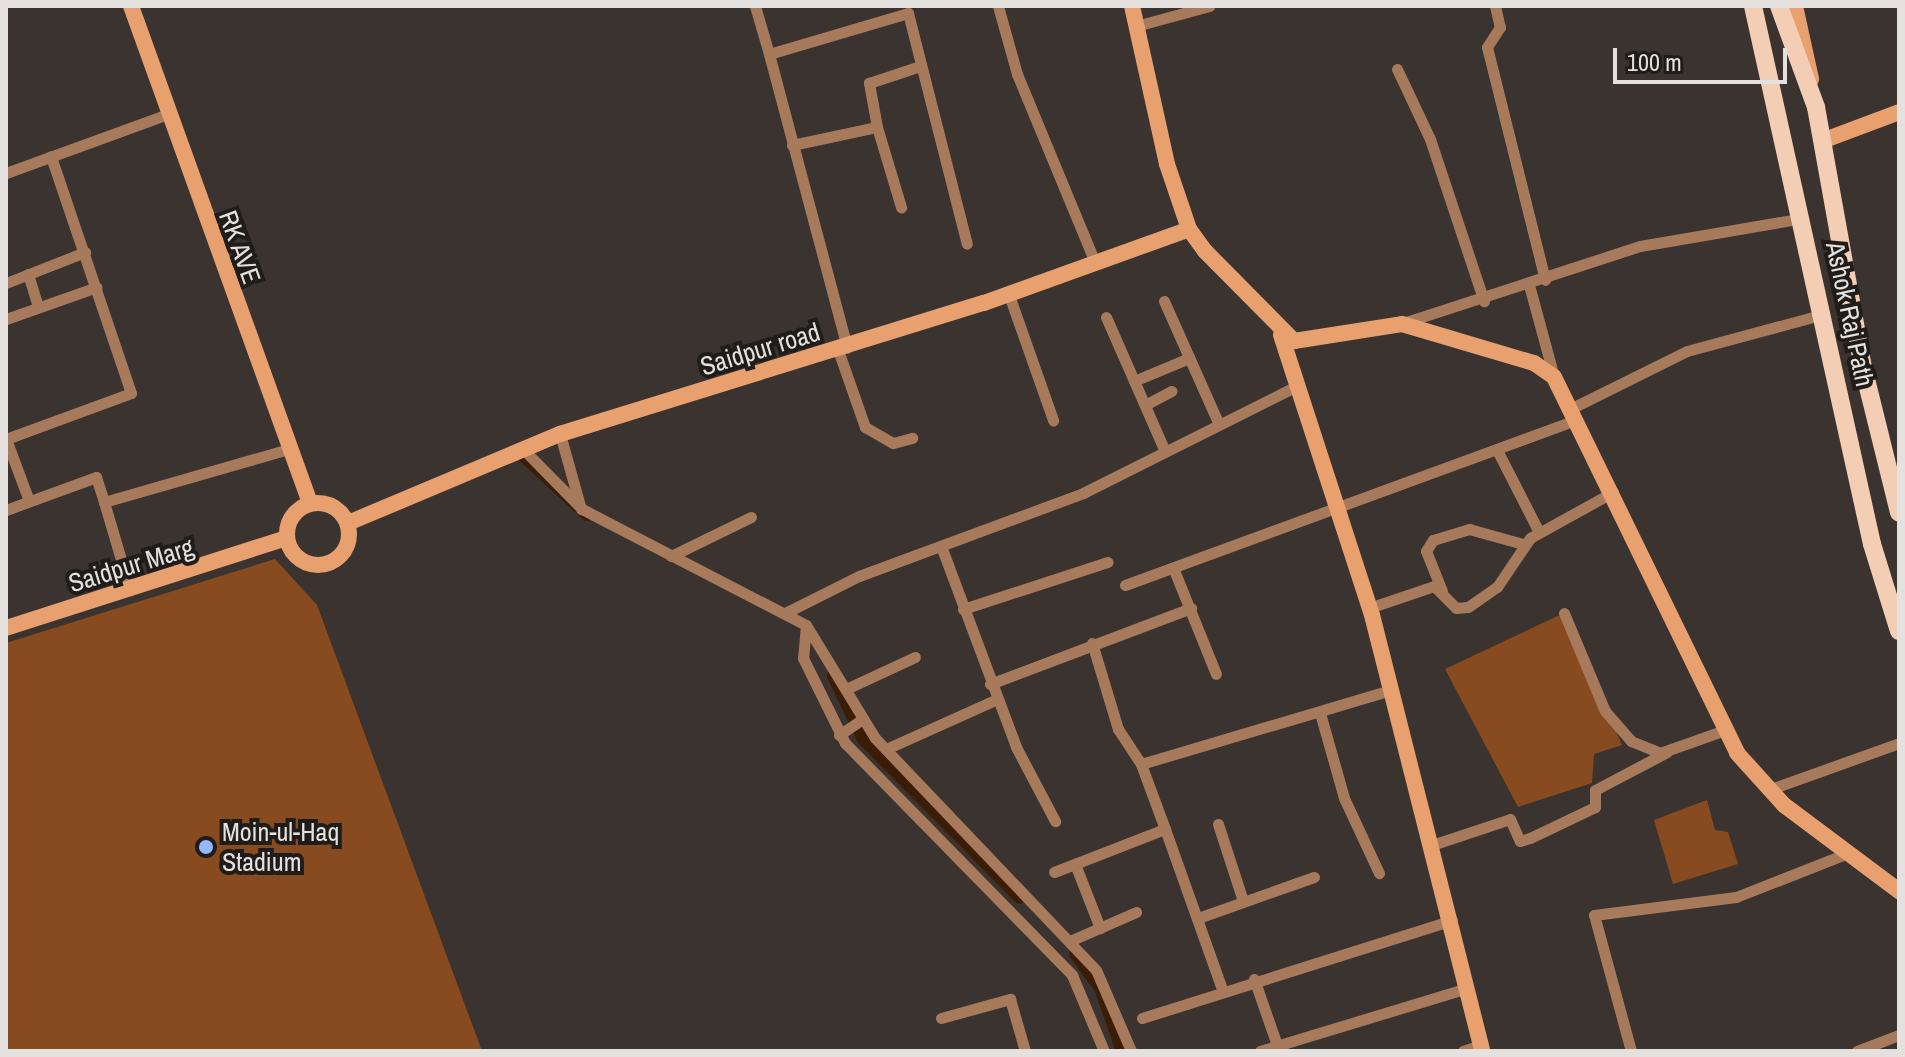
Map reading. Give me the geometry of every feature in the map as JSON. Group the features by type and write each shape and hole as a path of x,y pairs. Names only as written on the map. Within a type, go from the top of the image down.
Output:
{"main road":[{"path":"119,6 137,33"},
{"name":"RK AVE","path":"131,6 165,115 310,503"},
{"path":"1132,6 1189,229 1281,335 1293,388 1369,608 1452,920 1481,1048"},
{"name":"Ashok Raj Path","path":"1753,6 1805,224 1872,544 1899,631"},
{"path":"1779,6 1801,81 1816,107"},
{"path":"1795,6 1836,226 1899,513"},
{"path":"1822,141 1899,112"},
{"path":"1805,224 1836,226"},
{"name":"Saidpur road","path":"348,523 560,434 843,349 1009,295 1189,229"},
{"path":"1281,335 1310,342 1402,324 1534,363 1554,377 1613,492 1725,730 1768,790 1899,891"},
{"path":"310,503 339,510 348,523 346,548 328,565 311,565 290,546 291,518 310,503"},
{"name":"Saidpur Marg","path":"6,628 270,548 290,546"}],"street":[{"path":"755,6 865,427 893,443 912,438"},
{"path":"998,6 1017,74 1095,262"},
{"path":"1136,26 1209,6"},
{"path":"1495,6 1500,27 1487,47 1545,280"},
{"path":"769,54 907,10 967,244"},
{"path":"901,207 877,127 869,83 920,66"},
{"path":"1397,69 1430,139 1484,301"},
{"path":"6,173 165,115"},
{"path":"792,145 877,127"},
{"path":"29,501 6,439 131,393 51,156"},
{"path":"1402,324 1484,301 1640,246 1805,224"},
{"path":"6,283 85,252"},
{"path":"28,274 38,306"},
{"path":"1529,285 1554,377"},
{"path":"6,319 97,287"},
{"path":"1009,295 1053,420"},
{"path":"1164,301 1217,420"},
{"path":"1125,585 1174,570 1497,450 1574,414 1699,347 1824,314"},
{"path":"1106,317 1163,447"},
{"path":"1134,381 1189,358"},
{"path":"787,612 941,546 1083,493 1217,420 1293,388"},
{"path":"1145,405 1171,391"},
{"path":"560,434 582,509"},
{"path":"104,502 289,449"},
{"path":"523,449 582,509 787,612 806,625 846,689 861,721 1072,940 1089,964 1131,1051"},
{"path":"1497,450 1539,532"},
{"path":"6,510 96,477 130,590"},
{"path":"1369,608 1427,587 1444,594 1462,609 1482,599 1523,544 1613,492"},
{"path":"671,556 751,517"},
{"path":"1444,594 1426,551 1433,540 1469,529 1523,544"},
{"path":"941,546 990,684 1055,821"},
{"path":"963,609 1108,562"},
{"path":"1174,570 1216,674"},
{"path":"990,684 1191,608"},
{"path":"1564,613 1612,723 1651,752 1667,752"},
{"path":"806,625 802,653 842,732 1074,973 1104,1051"},
{"path":"1092,643 1123,742 1141,764 1222,989"},
{"path":"846,689 915,657"},
{"path":"1141,764 1391,690"},
{"path":"886,749 997,699"},
{"path":"1320,713 1344,798 1379,873"},
{"path":"842,732 861,721"},
{"path":"1432,845 1510,819 1520,841 1530,838 1595,807 1595,790 1667,752 1725,730"},
{"path":"1768,790 1899,743"},
{"path":"1218,824 1243,901"},
{"path":"1054,872 1165,829"},
{"path":"1631,1051 1594,915 1736,897 1848,853"},
{"path":"1075,864 1100,928"},
{"path":"1198,918 1314,877"},
{"path":"1072,940 1136,912"},
{"path":"1142,1018 1222,989 1452,920"},
{"path":"1074,973 1089,964"},
{"path":"1254,979 1267,1049 1467,988"},
{"path":"941,1018 1010,999 1025,1051"},
{"path":"1857,1051 1899,1035"},
{"path":"1463,1051 1481,1048"}],"shaded area":[{"name":"Moin-ul-Haq Stadium","path":"275,559 317,605 482,1051 6,1051 6,643"},
{"path":"1564,613 1622,745 1594,754 1592,783 1518,807 1445,669"},
{"path":"1707,800 1715,830 1728,832 1738,864 1673,884 1654,820"}],"waterway":[{"path":"520,453 587,515"},
{"path":"833,676 863,739 1020,898"},
{"path":"1075,954 1100,988 1122,1051"}],"place":[{"name":"Moin-ul-Haq Stadium","path":"206,847"}]}
